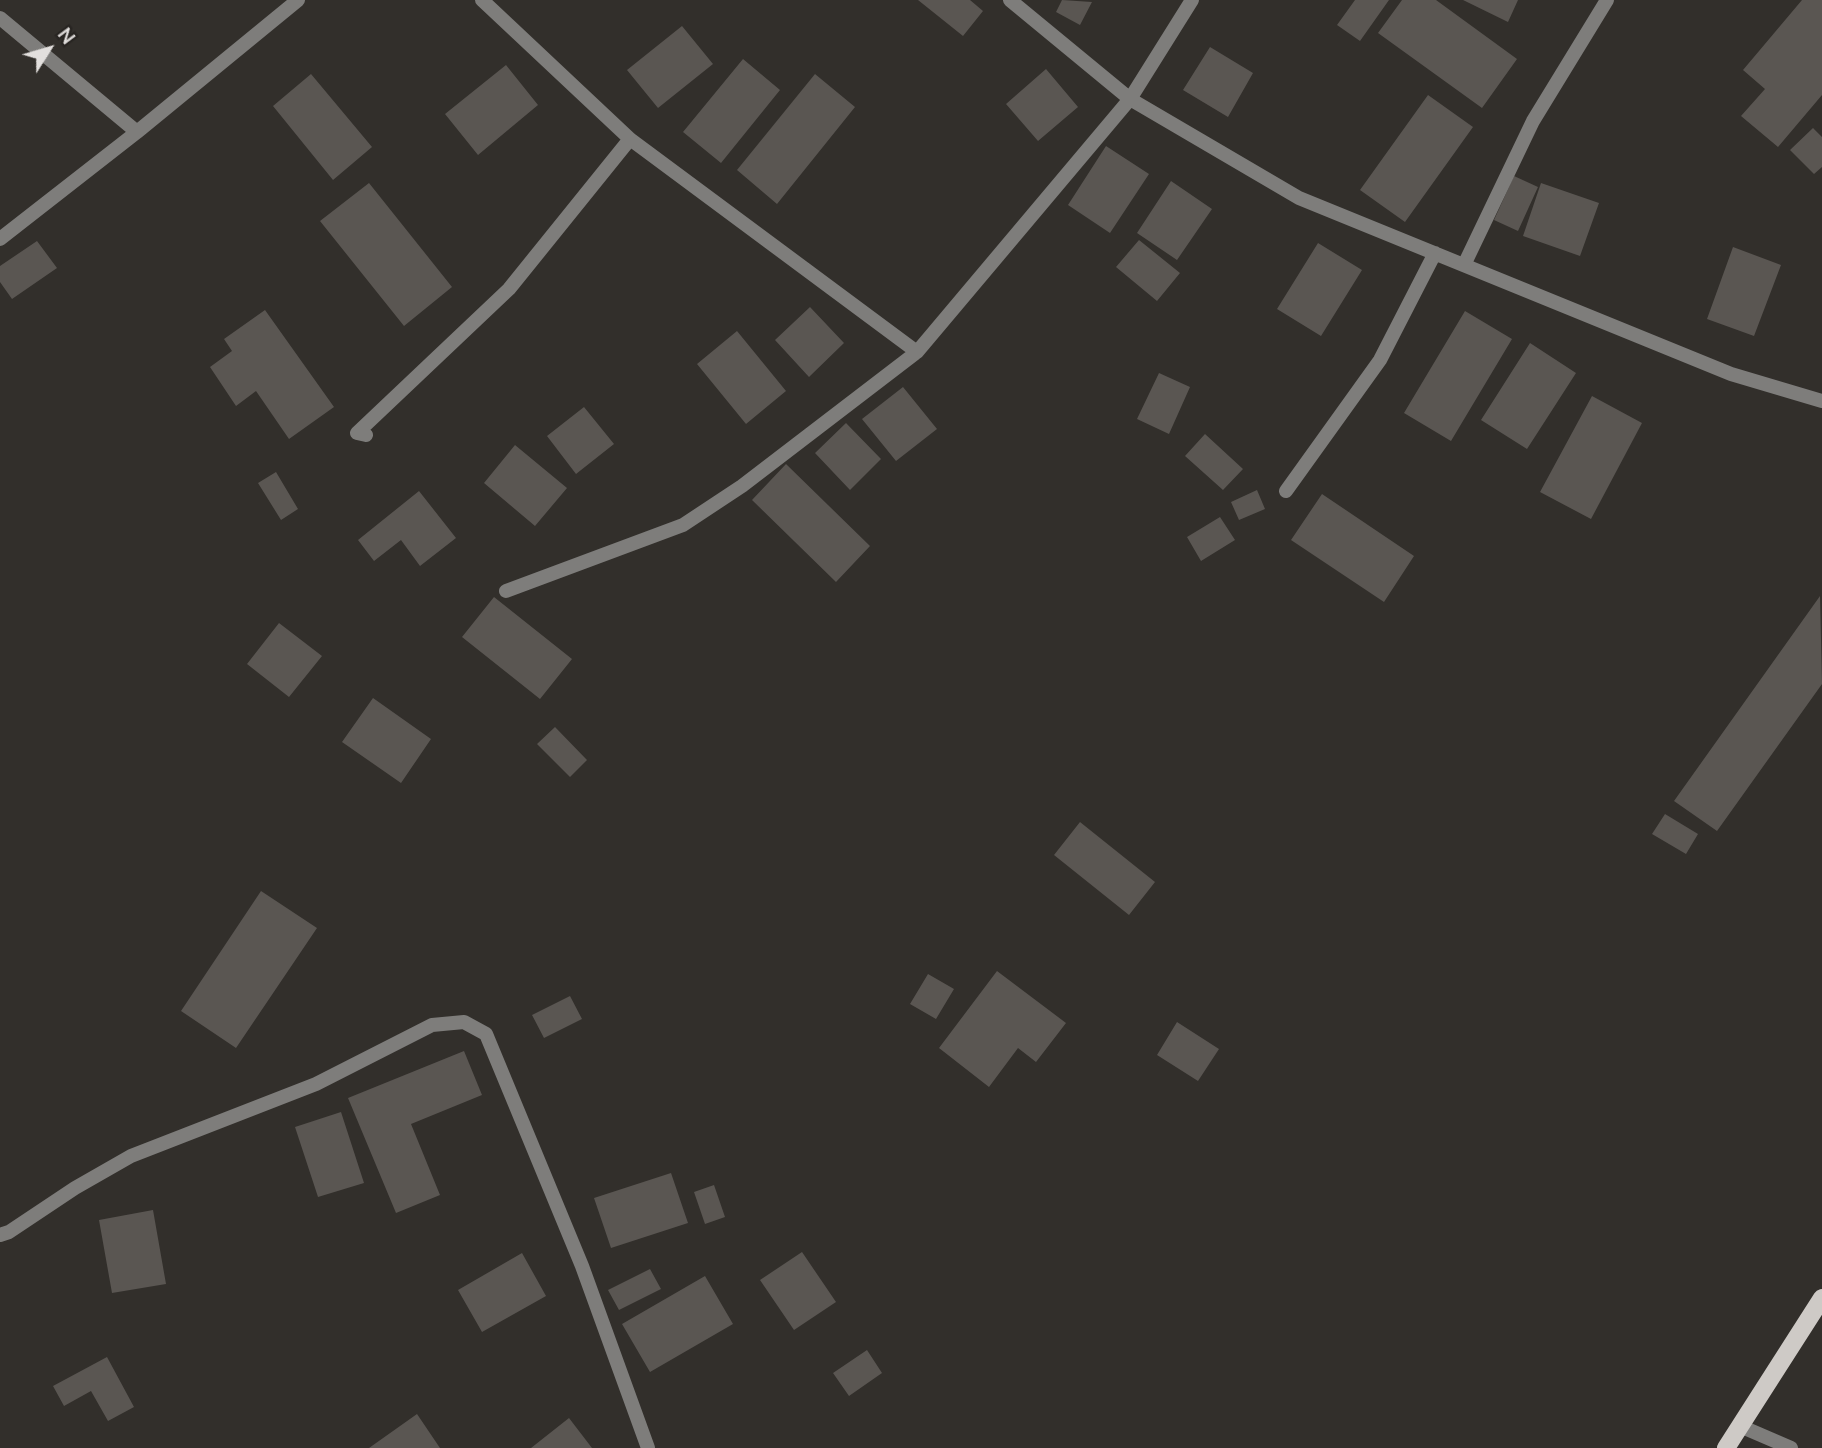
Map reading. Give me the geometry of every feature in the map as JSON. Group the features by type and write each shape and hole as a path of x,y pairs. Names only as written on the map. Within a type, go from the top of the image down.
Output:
{"main road":[{"path":"1726,1448 1822,1298"}],"street":[{"path":"0,239 137,132 298,0"},
{"path":"482,0 630,139 917,352"},
{"path":"1010,0 1129,99 1299,198 1731,374 1822,401"},
{"path":"506,591 682,525 742,486 917,352 1129,99 1192,0"},
{"path":"1464,265 1533,121 1607,0"},
{"path":"0,18 137,132"},
{"path":"366,435 357,433 509,289 630,139"},
{"path":"1286,491 1380,360 1435,253"},
{"path":"0,1235 131,1156 316,1084 432,1025 464,1022 486,1034 582,1266 648,1448"},
{"path":"1740,1426 1791,1448"}],"building":[{"path":"918,0 970,0 983,11 963,36"},
{"path":"1062,0 1092,2 1080,25 1056,12"},
{"path":"1355,0 1389,0 1360,41 1337,25"},
{"path":"1402,0 1436,0 1517,59 1482,108 1378,33"},
{"path":"1463,0 1518,0 1508,22"},
{"path":"1802,0 1822,0 1822,95 1778,147 1741,116 1765,89 1743,70"},
{"path":"682,26 713,64 658,108 627,70"},
{"path":"1210,47 1253,73 1228,117 1183,90"},
{"path":"743,59 780,90 721,163 683,132"},
{"path":"506,65 538,105 478,155 445,114"},
{"path":"1046,69 1078,107 1038,141 1006,104"},
{"path":"311,74 372,147 333,180 273,106"},
{"path":"815,74 855,107 777,204 737,170"},
{"path":"1428,95 1473,127 1405,222 1360,190"},
{"path":"1813,128 1822,137 1822,167 1814,174 1790,150"},
{"path":"1106,146 1149,174 1110,233 1068,205"},
{"path":"1514,176 1538,187 1518,231 1494,220"},
{"path":"1171,181 1212,209 1177,260 1137,233"},
{"path":"369,183 452,287 404,326 320,221"},
{"path":"1541,183 1599,203 1580,256 1523,236"},
{"path":"1139,240 1180,273 1157,301 1116,267"},
{"path":"37,241 57,268 12,299 0,282 0,266"},
{"path":"1318,243 1362,270 1321,336 1277,309"},
{"path":"1733,247 1781,265 1754,336 1707,319"},
{"path":"810,307 844,343 809,377 775,340"},
{"path":"265,310 334,407 289,439 256,391 236,406 210,367 232,351 224,339"},
{"path":"1465,311 1512,339 1451,441 1404,413"},
{"path":"737,331 786,391 746,424 697,364"},
{"path":"1530,343 1576,373 1527,449 1481,420"},
{"path":"1159,373 1190,387 1169,434 1137,419"},
{"path":"903,387 937,429 896,461 862,419"},
{"path":"1592,396 1642,423 1591,519 1540,492"},
{"path":"584,407 614,444 576,474 547,436"},
{"path":"846,423 881,459 850,490 815,453"},
{"path":"1205,434 1243,469 1223,490 1185,456"},
{"path":"515,445 567,488 535,526 484,483"},
{"path":"786,464 870,546 836,582 752,500"},
{"path":"276,472 298,509 281,520 258,483"},
{"path":"1257,490 1265,509 1239,520 1231,502"},
{"path":"419,491 456,538 420,566 401,540 374,561 358,540"},
{"path":"1322,494 1414,556 1384,602 1291,540"},
{"path":"1220,517 1235,540 1201,561 1187,537"},
{"path":"1820,596 1822,684 1717,831 1674,801"},
{"path":"494,597 572,659 540,699 462,637"},
{"path":"279,623 322,656 289,697 247,664"},
{"path":"373,698 431,739 401,783 342,742"},
{"path":"555,727 587,760 570,777 537,744"},
{"path":"1665,814 1698,834 1686,854 1652,834"},
{"path":"1080,822 1155,882 1129,915 1054,855"},
{"path":"261,891 317,928 236,1048 181,1011"},
{"path":"997,971 1066,1023 1036,1062 1018,1048 989,1087 939,1048"},
{"path":"928,974 954,989 936,1019 910,1004"},
{"path":"570,996 582,1019 544,1038 532,1015"},
{"path":"1177,1022 1219,1049 1198,1081 1157,1055"},
{"path":"464,1051 482,1095 411,1124 440,1195 396,1213 348,1098"},
{"path":"341,1112 364,1183 318,1197 295,1127"},
{"path":"671,1173 688,1223 611,1248 594,1198"},
{"path":"714,1185 725,1217 705,1224 694,1192"},
{"path":"153,1210 166,1284 112,1293 99,1220"},
{"path":"802,1252 836,1302 794,1330 760,1280"},
{"path":"522,1253 546,1296 482,1332 458,1290"},
{"path":"650,1269 661,1289 619,1310 608,1290"},
{"path":"705,1276 733,1324 650,1372 622,1324"},
{"path":"867,1350 882,1373 849,1396 833,1373"},
{"path":"107,1357 134,1407 108,1421 91,1391 64,1406 53,1386"},
{"path":"417,1414 440,1448 369,1448"},
{"path":"569,1418 592,1448 531,1448"}]}
